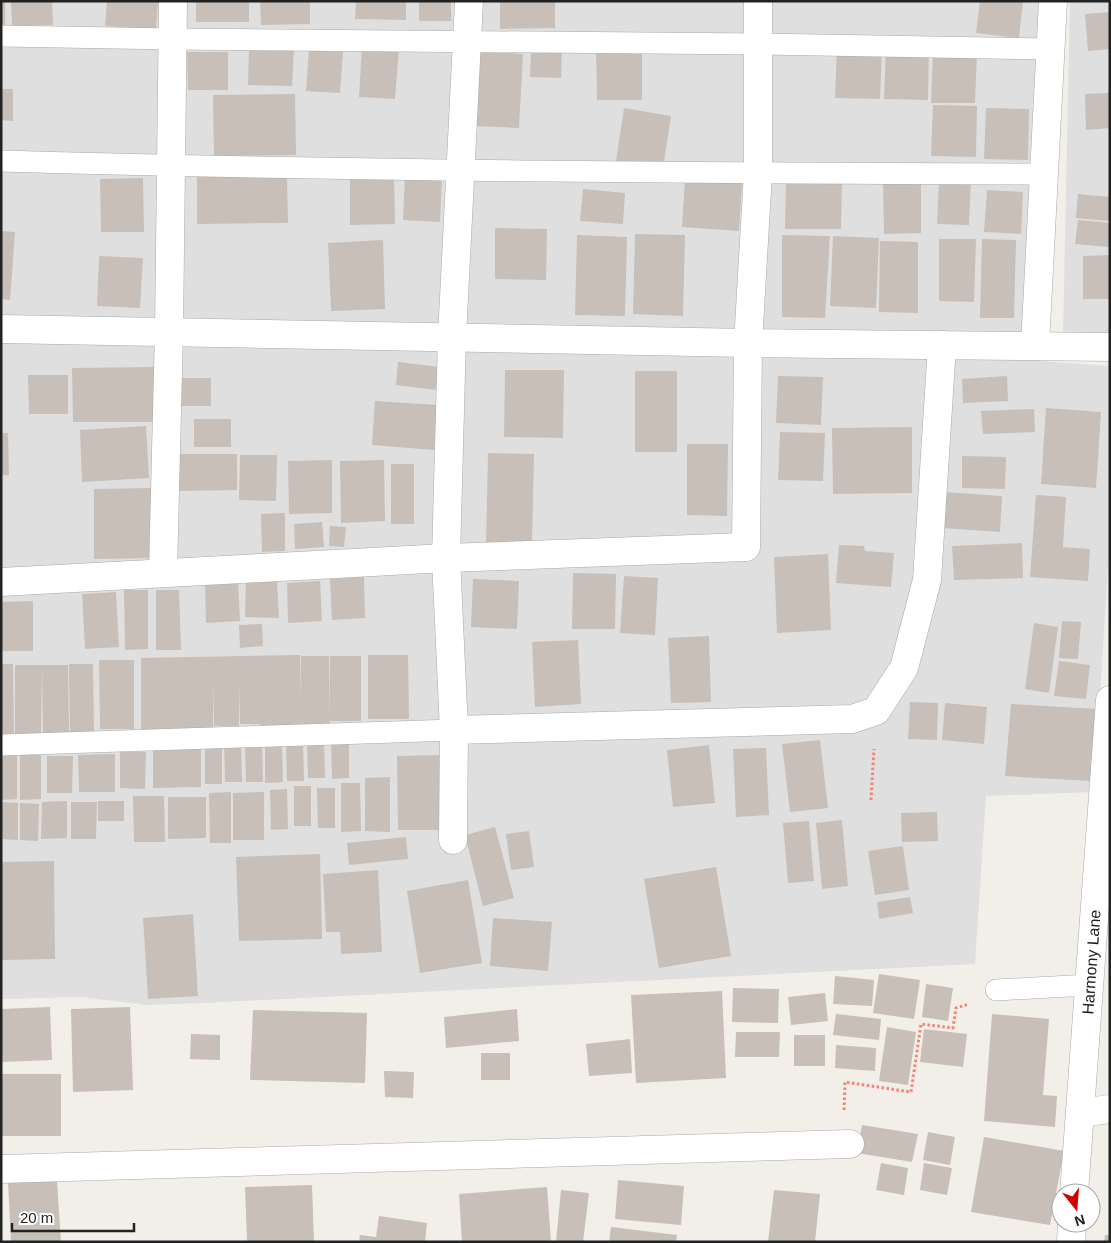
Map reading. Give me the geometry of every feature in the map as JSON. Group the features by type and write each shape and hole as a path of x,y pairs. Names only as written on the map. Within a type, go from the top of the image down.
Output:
{"street":[{"path":"163,572 169,332 173,1"},
{"path":"453,840 454,730 446,558 452,337 469,1"},
{"path":"1,582 446,558 746,547 748,343 758,173 758,1"},
{"path":"1035,346 1046,174 1053,1"},
{"path":"1,329 748,343 1110,347"},
{"path":"454,730 852,719 876,711 904,668 927,580 942,346"},
{"name":"Harmony Lane","path":"1075,1183 1108,757 1110,700"},
{"path":"1080,1113 1110,1109"},
{"path":"1,1169 847,1144"}],"lane":[{"path":"1,36 1051,49"},
{"path":"1,162 460,170 1046,174"},
{"path":"1,745 454,730"},
{"path":"996,990 1089,985"}],"path":[{"path":"871,800 876,711"},
{"path":"847,1144 845,1082 911,1092 921,1024 953,1028 956,1008 968,1005 996,990"}],"shaded area":[{"path":"1,1 1046,1 1026,360 1110,366 1110,536 1094,792 986,796 975,964 203,1003 146,1005 81,997 1,999"},
{"path":"1070,1 1110,1 1110,336 1063,334"}],"building":[{"path":"1,1 5,1 5,25 1,25"},
{"path":"11,1 52,1 53,25 12,26"},
{"path":"107,1 158,1 156,29 105,26"},
{"path":"196,1 249,1 249,22 196,22"},
{"path":"260,1 310,1 310,24 261,25"},
{"path":"356,1 406,1 406,20 355,19"},
{"path":"419,1 451,1 451,21 419,21"},
{"path":"500,1 555,1 555,28 500,29"},
{"path":"980,1 1023,1 1019,38 976,33"},
{"path":"1110,12 1110,49 1088,51 1085,14"},
{"path":"362,46 399,48 395,99 359,97"},
{"path":"596,46 642,46 642,100 597,100"},
{"path":"837,47 882,48 880,99 835,98"},
{"path":"886,47 929,49 928,100 884,99"},
{"path":"249,48 294,49 292,86 248,85"},
{"path":"531,49 562,50 561,78 530,77"},
{"path":"309,50 343,52 340,93 306,91"},
{"path":"480,51 523,54 519,128 475,126"},
{"path":"933,51 977,53 975,103 931,103"},
{"path":"187,52 228,52 228,90 188,90"},
{"path":"1,89 13,89 13,121 1,120"},
{"path":"1110,93 1110,128 1086,130 1085,94"},
{"path":"295,94 296,155 214,156 213,95"},
{"path":"933,105 977,106 976,157 931,156"},
{"path":"624,108 671,116 663,168 616,161"},
{"path":"986,108 1029,109 1028,160 984,159"},
{"path":"287,174 288,223 197,224 197,175"},
{"path":"405,174 442,175 440,222 403,220"},
{"path":"143,178 144,232 101,232 100,179"},
{"path":"350,178 394,178 395,224 350,225"},
{"path":"786,179 842,179 841,229 785,229"},
{"path":"685,180 742,183 739,231 682,227"},
{"path":"971,180 969,225 937,224 939,182"},
{"path":"921,181 921,233 884,234 883,182"},
{"path":"583,189 625,193 623,224 580,221"},
{"path":"987,190 1023,192 1021,234 984,232"},
{"path":"1078,194 1110,197 1109,221 1076,218"},
{"path":"1078,220 1110,223 1109,247 1075,244"},
{"path":"495,228 547,229 546,280 495,279"},
{"path":"1,231 15,232 10,300 1,299"},
{"path":"635,234 685,235 683,316 633,314"},
{"path":"577,235 627,237 625,316 575,315"},
{"path":"782,235 830,236 825,318 782,317"},
{"path":"833,236 879,238 876,308 830,306"},
{"path":"939,239 976,239 974,302 939,301"},
{"path":"982,239 1016,240 1014,318 980,318"},
{"path":"383,240 385,309 331,311 328,243"},
{"path":"880,241 918,242 918,313 879,312"},
{"path":"1110,255 1110,299 1083,299 1083,256"},
{"path":"99,256 143,258 140,308 97,306"},
{"path":"398,362 439,367 436,390 396,385"},
{"path":"156,367 156,422 73,422 72,368"},
{"path":"505,370 564,370 563,438 504,437"},
{"path":"635,371 677,371 677,452 635,452"},
{"path":"28,375 68,375 68,414 29,414"},
{"path":"778,376 823,377 821,425 776,423"},
{"path":"1007,376 1008,401 963,403 962,379"},
{"path":"174,378 211,378 211,406 175,406"},
{"path":"375,401 438,405 434,450 372,445"},
{"path":"1046,408 1101,412 1096,488 1041,484"},
{"path":"1034,409 1035,432 983,434 981,411"},
{"path":"194,419 231,419 231,447 194,447"},
{"path":"146,426 149,478 82,482 80,430"},
{"path":"912,427 912,493 833,494 832,428"},
{"path":"780,432 825,433 823,481 778,480"},
{"path":"1,433 8,433 9,475 1,475"},
{"path":"687,444 728,444 727,516 687,515"},
{"path":"488,453 534,454 532,544 486,543"},
{"path":"176,454 237,454 237,490 177,491"},
{"path":"240,455 277,455 276,501 239,500"},
{"path":"962,456 1006,457 1005,489 962,488"},
{"path":"332,460 332,513 289,514 288,461"},
{"path":"384,460 385,521 341,523 340,461"},
{"path":"391,464 414,464 414,524 391,524"},
{"path":"154,488 154,558 94,559 94,489"},
{"path":"944,492 1002,496 1000,532 942,528"},
{"path":"1036,495 1066,497 1063,547 1090,549 1088,581 1030,577"},
{"path":"285,513 285,551 262,552 261,514"},
{"path":"322,522 324,547 295,549 294,524"},
{"path":"330,526 346,527 344,547 329,546"},
{"path":"1022,543 1023,578 954,580 952,546"},
{"path":"839,545 864,546 865,551 894,553 891,587 836,583"},
{"path":"828,554 831,630 777,633 774,557"},
{"path":"573,573 616,574 615,629 572,629"},
{"path":"624,576 658,578 655,635 620,633"},
{"path":"364,577 365,618 332,620 330,579"},
{"path":"473,579 519,581 517,629 471,627"},
{"path":"277,580 279,618 245,617 246,581"},
{"path":"238,581 240,621 206,623 205,582"},
{"path":"320,581 322,621 288,623 287,583"},
{"path":"124,590 148,590 148,649 125,650"},
{"path":"156,590 179,590 181,650 156,650"},
{"path":"116,592 119,647 85,649 82,594"},
{"path":"33,601 33,651 1,651 2,602"},
{"path":"1062,621 1081,622 1078,659 1059,658"},
{"path":"1034,623 1058,627 1049,693 1025,689"},
{"path":"262,624 263,646 240,648 239,625"},
{"path":"709,636 711,702 671,703 668,638"},
{"path":"578,640 581,704 535,707 532,642"},
{"path":"300,655 301,699 301,656 329,656 330,726 260,729 260,724 240,724 239,679 239,726 214,726 213,677 213,729 141,733 141,658"},
{"path":"368,655 408,655 409,719 368,719"},
{"path":"330,656 361,656 361,721 330,721"},
{"path":"99,660 134,660 134,729 100,729"},
{"path":"1059,661 1090,665 1086,699 1054,696"},
{"path":"1,664 13,664 14,738 1,738"},
{"path":"69,664 93,664 94,732 70,732"},
{"path":"15,665 42,665 41,735 15,735"},
{"path":"42,665 68,665 69,733 43,733"},
{"path":"910,702 938,703 937,740 908,739"},
{"path":"945,703 987,707 984,744 942,740"},
{"path":"1011,704 1097,709 1090,781 1005,776"},
{"path":"307,738 324,738 325,778 308,778"},
{"path":"331,738 349,738 349,778 332,779"},
{"path":"820,740 828,808 790,812 782,744"},
{"path":"262,741 263,782 246,782 245,742"},
{"path":"286,741 303,741 304,781 287,781"},
{"path":"224,742 241,742 242,782 225,782"},
{"path":"282,742 283,782 265,783 265,743"},
{"path":"201,744 201,787 153,788 153,746"},
{"path":"205,744 222,744 222,784 205,784"},
{"path":"709,745 715,803 673,807 667,750"},
{"path":"766,748 769,815 736,817 733,749"},
{"path":"120,752 146,752 145,789 120,788"},
{"path":"1,753 17,753 17,799 1,800"},
{"path":"115,754 115,792 79,792 78,755"},
{"path":"20,755 41,755 41,799 20,800"},
{"path":"446,755 447,830 398,830 397,756"},
{"path":"47,756 73,756 72,793 47,793"},
{"path":"390,777 390,832 365,831 365,778"},
{"path":"341,783 360,783 361,831 341,832"},
{"path":"294,786 311,786 311,826 294,826"},
{"path":"317,788 335,788 335,828 318,828"},
{"path":"287,789 288,829 271,830 270,790"},
{"path":"231,792 231,843 210,843 209,793"},
{"path":"264,792 264,840 233,840 233,793"},
{"path":"133,796 164,796 165,842 134,842"},
{"path":"168,797 206,797 206,838 168,839"},
{"path":"67,801 67,838 41,839 42,802"},
{"path":"98,801 124,801 124,821 98,821"},
{"path":"1,802 18,803 18,840 1,839"},
{"path":"71,802 97,802 96,839 71,839"},
{"path":"20,803 39,804 38,841 20,840"},
{"path":"937,812 938,841 902,842 901,813"},
{"path":"842,820 848,886 822,889 816,823"},
{"path":"809,821 814,881 788,883 783,823"},
{"path":"495,827 514,898 483,906 465,835"},
{"path":"529,831 534,867 511,870 506,834"},
{"path":"406,837 408,859 349,865 347,843"},
{"path":"903,846 909,890 875,895 868,851"},
{"path":"320,854 322,939 239,941 236,857"},
{"path":"54,861 55,959 1,960 1,862"},
{"path":"716,867 731,956 659,968 644,879"},
{"path":"378,870 382,952 341,954 340,932 326,932 323,874"},
{"path":"468,880 482,963 420,973 407,891"},
{"path":"910,897 913,913 879,919 877,902"},
{"path":"193,914 198,996 148,999 143,918"},
{"path":"493,918 552,922 548,971 490,966"},
{"path":"879,974 920,980 914,1019 873,1013"},
{"path":"835,976 874,980 872,1006 833,1004"},
{"path":"926,984 953,988 948,1021 922,1017"},
{"path":"733,988 779,989 778,1023 732,1022"},
{"path":"722,991 726,1078 636,1083 631,995"},
{"path":"825,993 828,1021 791,1025 788,997"},
{"path":"50,1007 52,1060 1,1062 1,1009"},
{"path":"130,1007 133,1090 73,1092 71,1009"},
{"path":"517,1009 519,1041 446,1048 444,1017"},
{"path":"253,1010 367,1013 365,1083 250,1080"},
{"path":"836,1014 881,1019 879,1040 833,1035"},
{"path":"992,1014 1049,1019 1043,1095 1057,1096 1055,1127 984,1121"},
{"path":"887,1027 916,1032 908,1085 879,1081"},
{"path":"924,1029 967,1034 963,1067 920,1062"},
{"path":"736,1032 780,1032 779,1057 735,1057"},
{"path":"191,1034 220,1035 220,1060 190,1059"},
{"path":"794,1035 825,1035 825,1066 794,1066"},
{"path":"630,1039 632,1073 589,1076 586,1044"},
{"path":"836,1045 876,1048 875,1071 835,1068"},
{"path":"481,1053 510,1053 510,1080 481,1080"},
{"path":"384,1071 414,1072 413,1098 385,1097"},
{"path":"1,1074 61,1074 61,1136 1,1136"},
{"path":"862,1125 918,1134 912,1162 857,1153"},
{"path":"928,1132 955,1137 950,1165 923,1160"},
{"path":"984,1137 1064,1151 1058,1183 1051,1183 1050,1225 971,1212"},
{"path":"881,1163 908,1168 904,1195 876,1190"},
{"path":"924,1163 952,1168 947,1195 920,1190"},
{"path":"618,1180 684,1186 681,1225 615,1219"},
{"path":"57,1181 61,1242 11,1242 8,1182"},
{"path":"312,1185 314,1242 247,1242 245,1187"},
{"path":"547,1187 551,1242 462,1242 459,1194"},
{"path":"561,1190 589,1193 583,1242 556,1242"},
{"path":"774,1190 820,1194 815,1242 768,1242"},
{"path":"379,1216 427,1223 425,1242 359,1242 360,1235 376,1237"},
{"path":"611,1227 677,1235 676,1242 609,1242"},
{"path":"1105,1235 1110,1235 1110,1242 1104,1242"}]}
